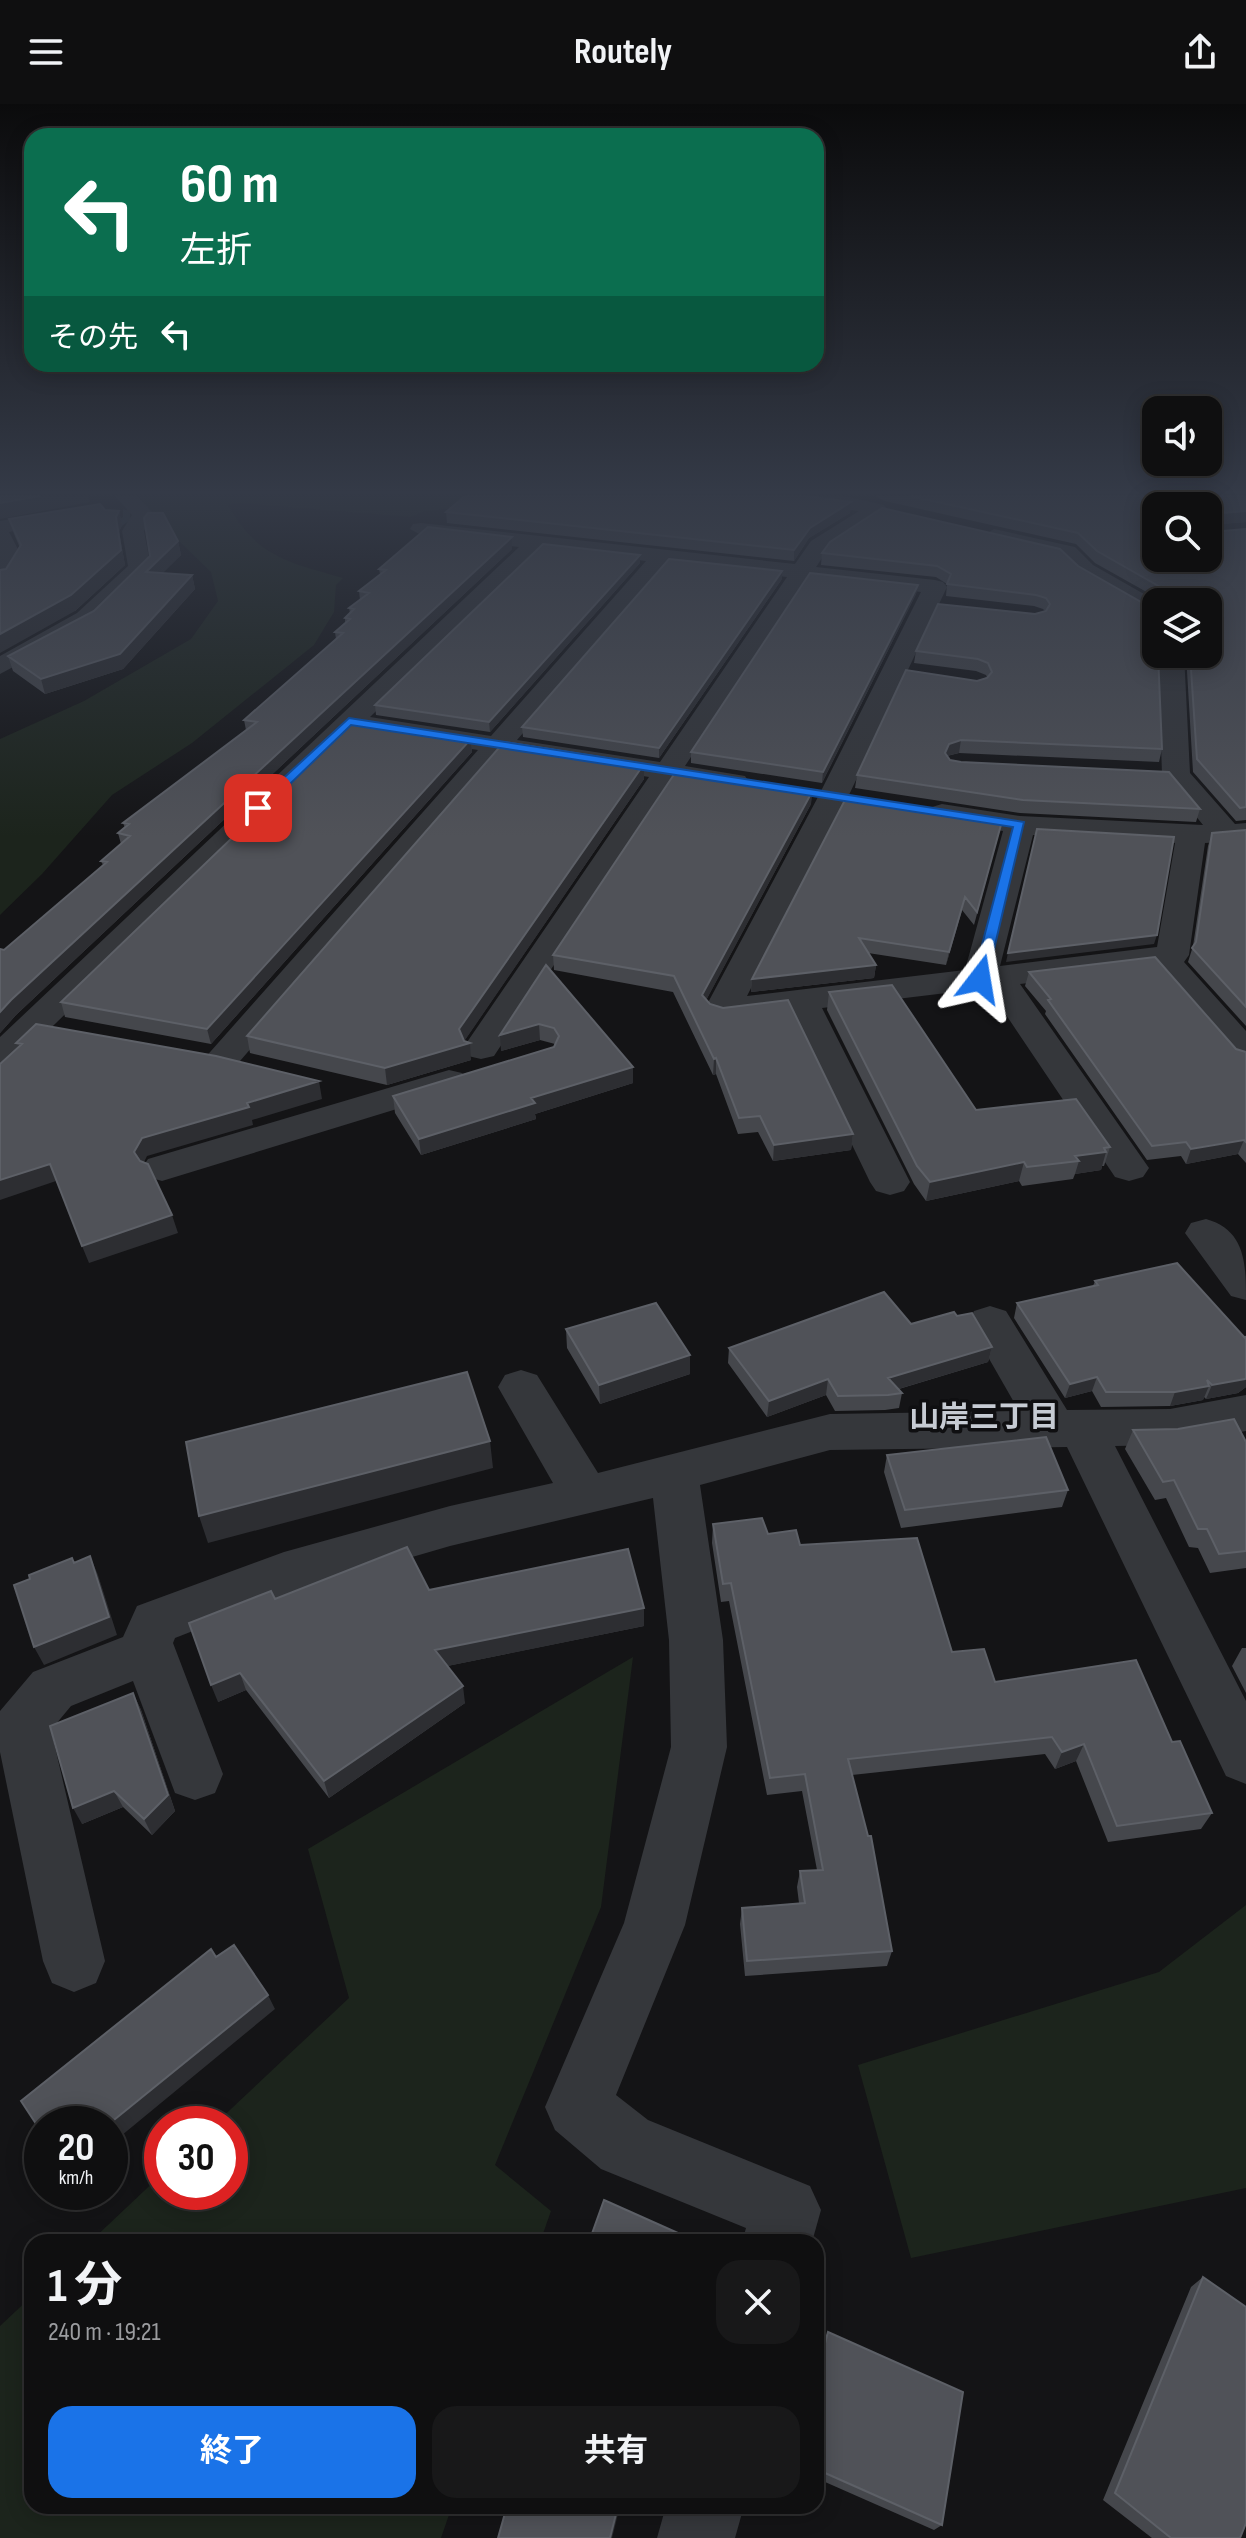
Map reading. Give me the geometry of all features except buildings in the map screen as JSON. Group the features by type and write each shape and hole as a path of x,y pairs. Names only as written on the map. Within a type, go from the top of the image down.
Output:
{"street":[{"path":"0,666 86,618 95,610"},
{"path":"0,1057 466,610"},
{"path":"221,1061 615,610"},
{"path":"162,1168 388,1100 497,1055 667,771 776,610"},
{"path":"925,610 908,672 833,797 722,1010 1172,955 1191,835"},
{"path":"1172,668 1176,774 1198,803 1236,832"},
{"path":"349,722 757,785"},
{"path":"1144,773 1176,774"},
{"path":"803,792 864,802"},
{"path":"911,809 1020,825 1191,835 1236,832"},
{"path":"1020,825 989,978 1129,1168"},
{"path":"1160,956 1246,1053"},
{"path":"800,1000 890,1182"},
{"path":"31,1025 75,1033"},
{"path":"327,1086 388,1100"},
{"path":"1206,1233 1246,1285"},
{"path":"990,1322 1068,1428 1246,1758"},
{"path":"521,1387 586,1496"},
{"path":"74,1961 22,1724 52,1689 142,1653 152,1633 284,1573 450,1526 586,1496 830,1432 1170,1427 1246,1413"},
{"path":"674,1474 696,1640 699,1747 654,1925 578,2107 625,2145 786,2210 779,2234"},
{"path":"152,1633 195,1774"},
{"path":"696,2538 703,2514"}],"shaded area":[{"path":"212,610 334,610 314,645 192,743 112,795 42,874 0,915 0,739 84,701 191,639"},
{"path":"633,1657 601,1907 495,2165 551,2211 543,2234 98,2234 124,2210 128,2210 128,2206 144,2191 144,2210 248,2210 248,2106 234,2106 349,1998 308,1849"},
{"path":"1246,1905 1246,2188 911,2258 858,2065 1159,1972"},
{"path":"24,2304 24,2514 449,2514 441,2538 0,2538 0,2326"}],"district":[{"name":"山岸三丁目","path":"984,1417"}],"route":[{"path":"258,808 349,722 1020,825 980,979"}]}
